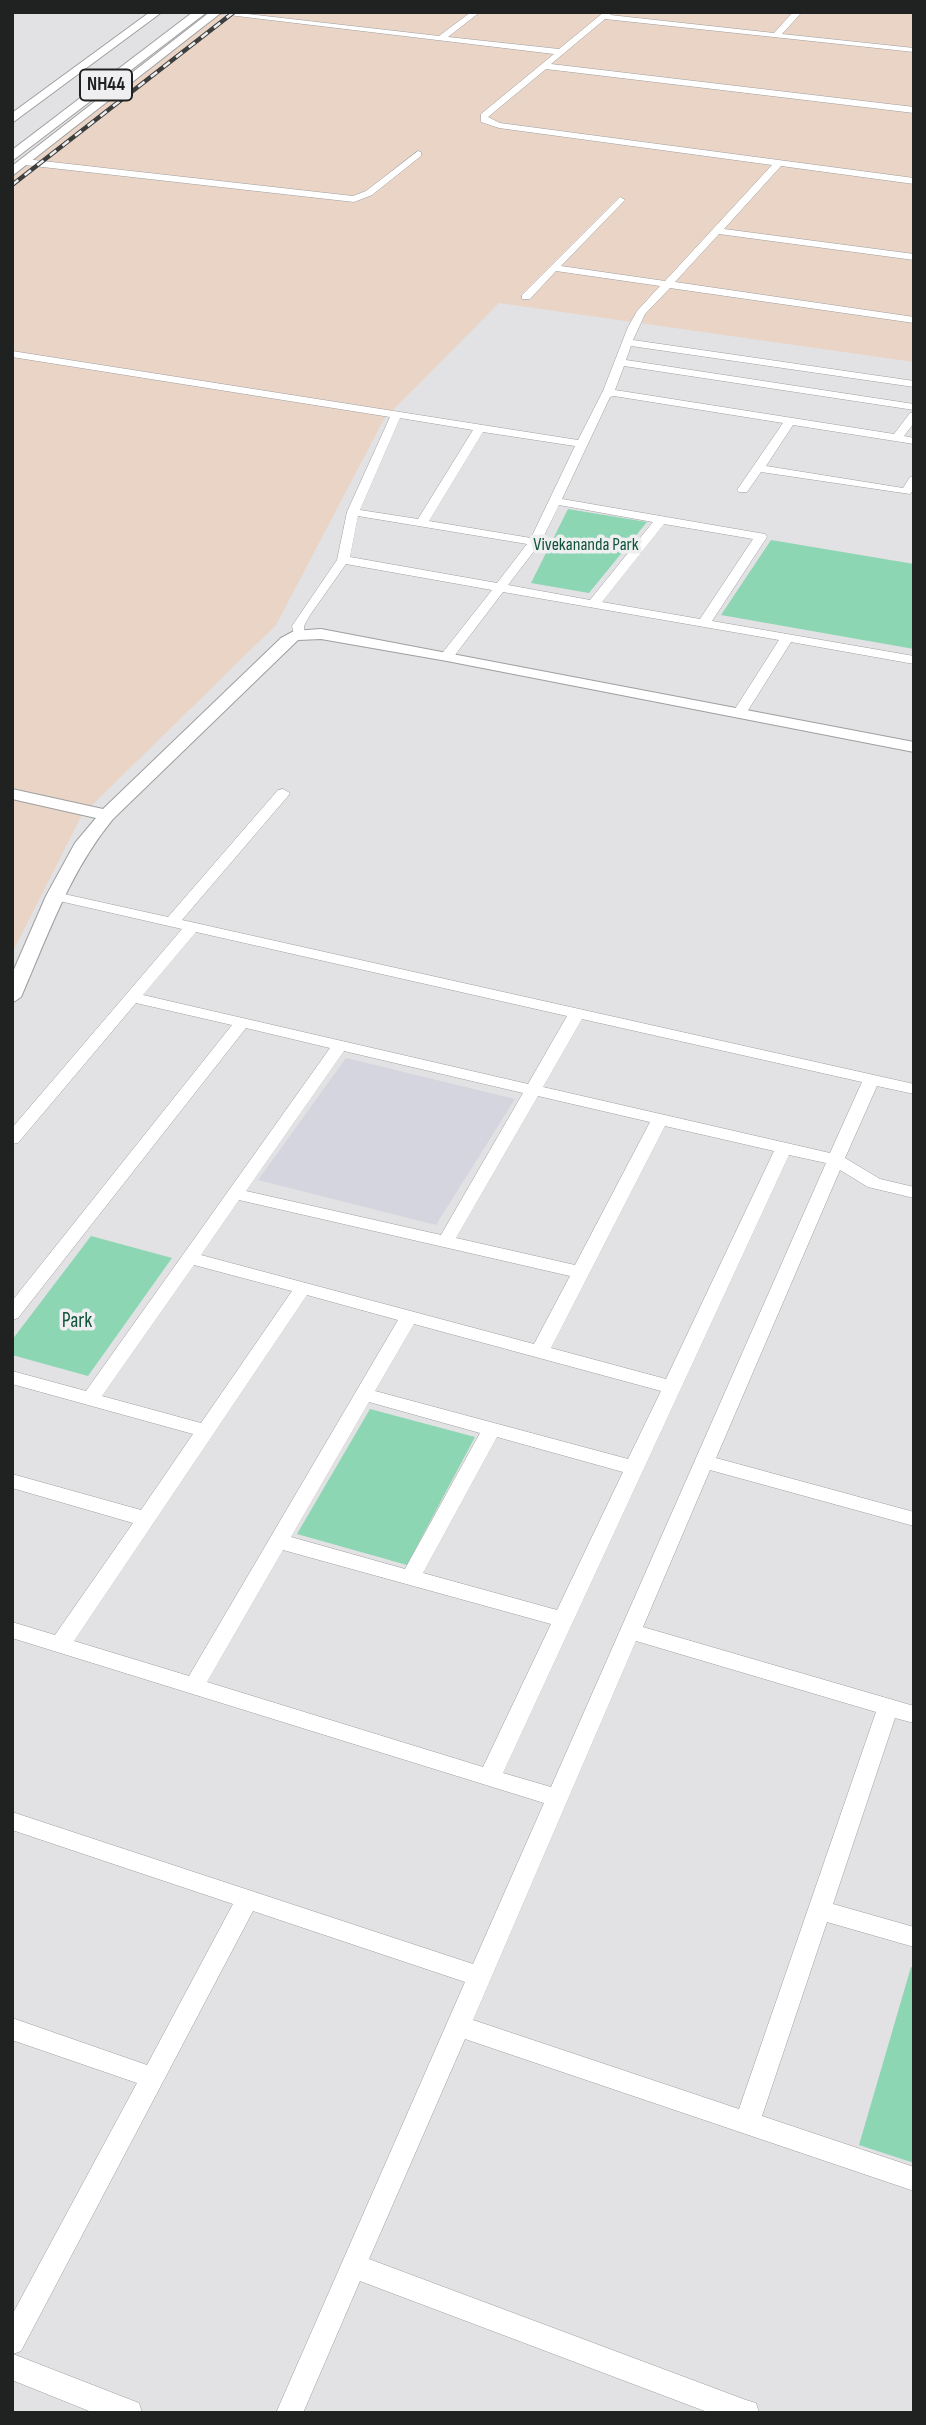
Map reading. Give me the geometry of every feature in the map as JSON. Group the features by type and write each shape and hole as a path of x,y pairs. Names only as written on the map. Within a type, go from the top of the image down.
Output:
{"highway":[{"name":"NH44","path":"19,160 201,12"},
{"path":"186,24 214,13"},
{"name":"NH44","path":"12,136 161,16"}],"main road":[{"path":"12,172 19,160 214,13"},
{"path":"12,119 161,16"}],"street":[{"path":"440,38 475,12"},
{"path":"775,36 798,12"},
{"path":"214,13 259,15 562,51"},
{"path":"909,178 499,125 484,120 484,116 607,15 914,50"},
{"path":"546,66 914,110"},
{"path":"19,160 354,199 369,193 418,154"},
{"path":"447,656 535,542 608,393 641,313 779,163"},
{"path":"526,297 620,200"},
{"path":"719,231 914,257"},
{"path":"553,268 914,320"},
{"path":"628,342 914,384"},
{"path":"12,354 584,444"},
{"path":"619,362 914,407"},
{"path":"608,393 914,441"},
{"path":"300,635 298,626 304,615 343,560 353,512 396,415"},
{"path":"896,439 914,415"},
{"path":"743,490 790,422"},
{"path":"422,523 480,428"},
{"path":"758,468 906,492 914,479"},
{"path":"555,501 762,537 704,623"},
{"path":"353,512 535,542"},
{"path":"594,603 661,519"},
{"path":"343,560 914,660"},
{"path":"12,998 55,896 84,843 107,815 286,640 300,635 321,634 447,656 914,747"},
{"path":"740,712 787,638"},
{"path":"172,922 283,793"},
{"path":"12,794 107,815"},
{"path":"55,896 914,1089"},
{"path":"12,1139 192,927"},
{"path":"133,997 836,1160 874,1183 914,1193"},
{"path":"446,1241 576,1015"},
{"path":"12,1314 242,1023"},
{"path":"90,1399 341,1045"},
{"path":"289,2413 871,1080"},
{"path":"540,1351 660,1119"},
{"path":"489,1778 784,1148"},
{"path":"236,1194 580,1272"},
{"path":"190,1258 672,1387"},
{"path":"60,1645 303,1288"},
{"path":"194,1686 408,1316"},
{"path":"12,1377 206,1431"},
{"path":"363,1394 634,1468"},
{"path":"410,1578 492,1429"},
{"path":"706,1462 914,1519"},
{"path":"12,1481 146,1519"},
{"path":"278,1541 563,1620"},
{"path":"12,1630 559,1799"},
{"path":"632,1632 914,1715"},
{"path":"747,2123 888,1708"},
{"path":"12,1821 481,1977"},
{"path":"12,2342 248,1899"},
{"path":"820,1910 914,1937"},
{"path":"459,2026 914,2179"},
{"path":"12,2028 153,2078"},
{"path":"354,2266 746,2413"},
{"path":"12,2367 129,2413"}],"shaded area":[{"path":"214,12 914,12 914,362 499,303 384,419 276,625 82,815 12,953 12,170"},
{"path":"346,1058 515,1099 436,1225 258,1180"}],"green space":[{"name":"Vivekananda Park","path":"568,509 647,522 589,593 531,583"},
{"path":"771,540 914,564 914,649 721,615"},
{"name":"Park","path":"91,1236 172,1258 88,1376 12,1355 12,1340"},
{"path":"370,1409 475,1437 407,1565 297,1534"},
{"path":"911,1967 914,1968 914,2163 859,2145"}],"railway":[{"path":"12,185 234,12"}]}
